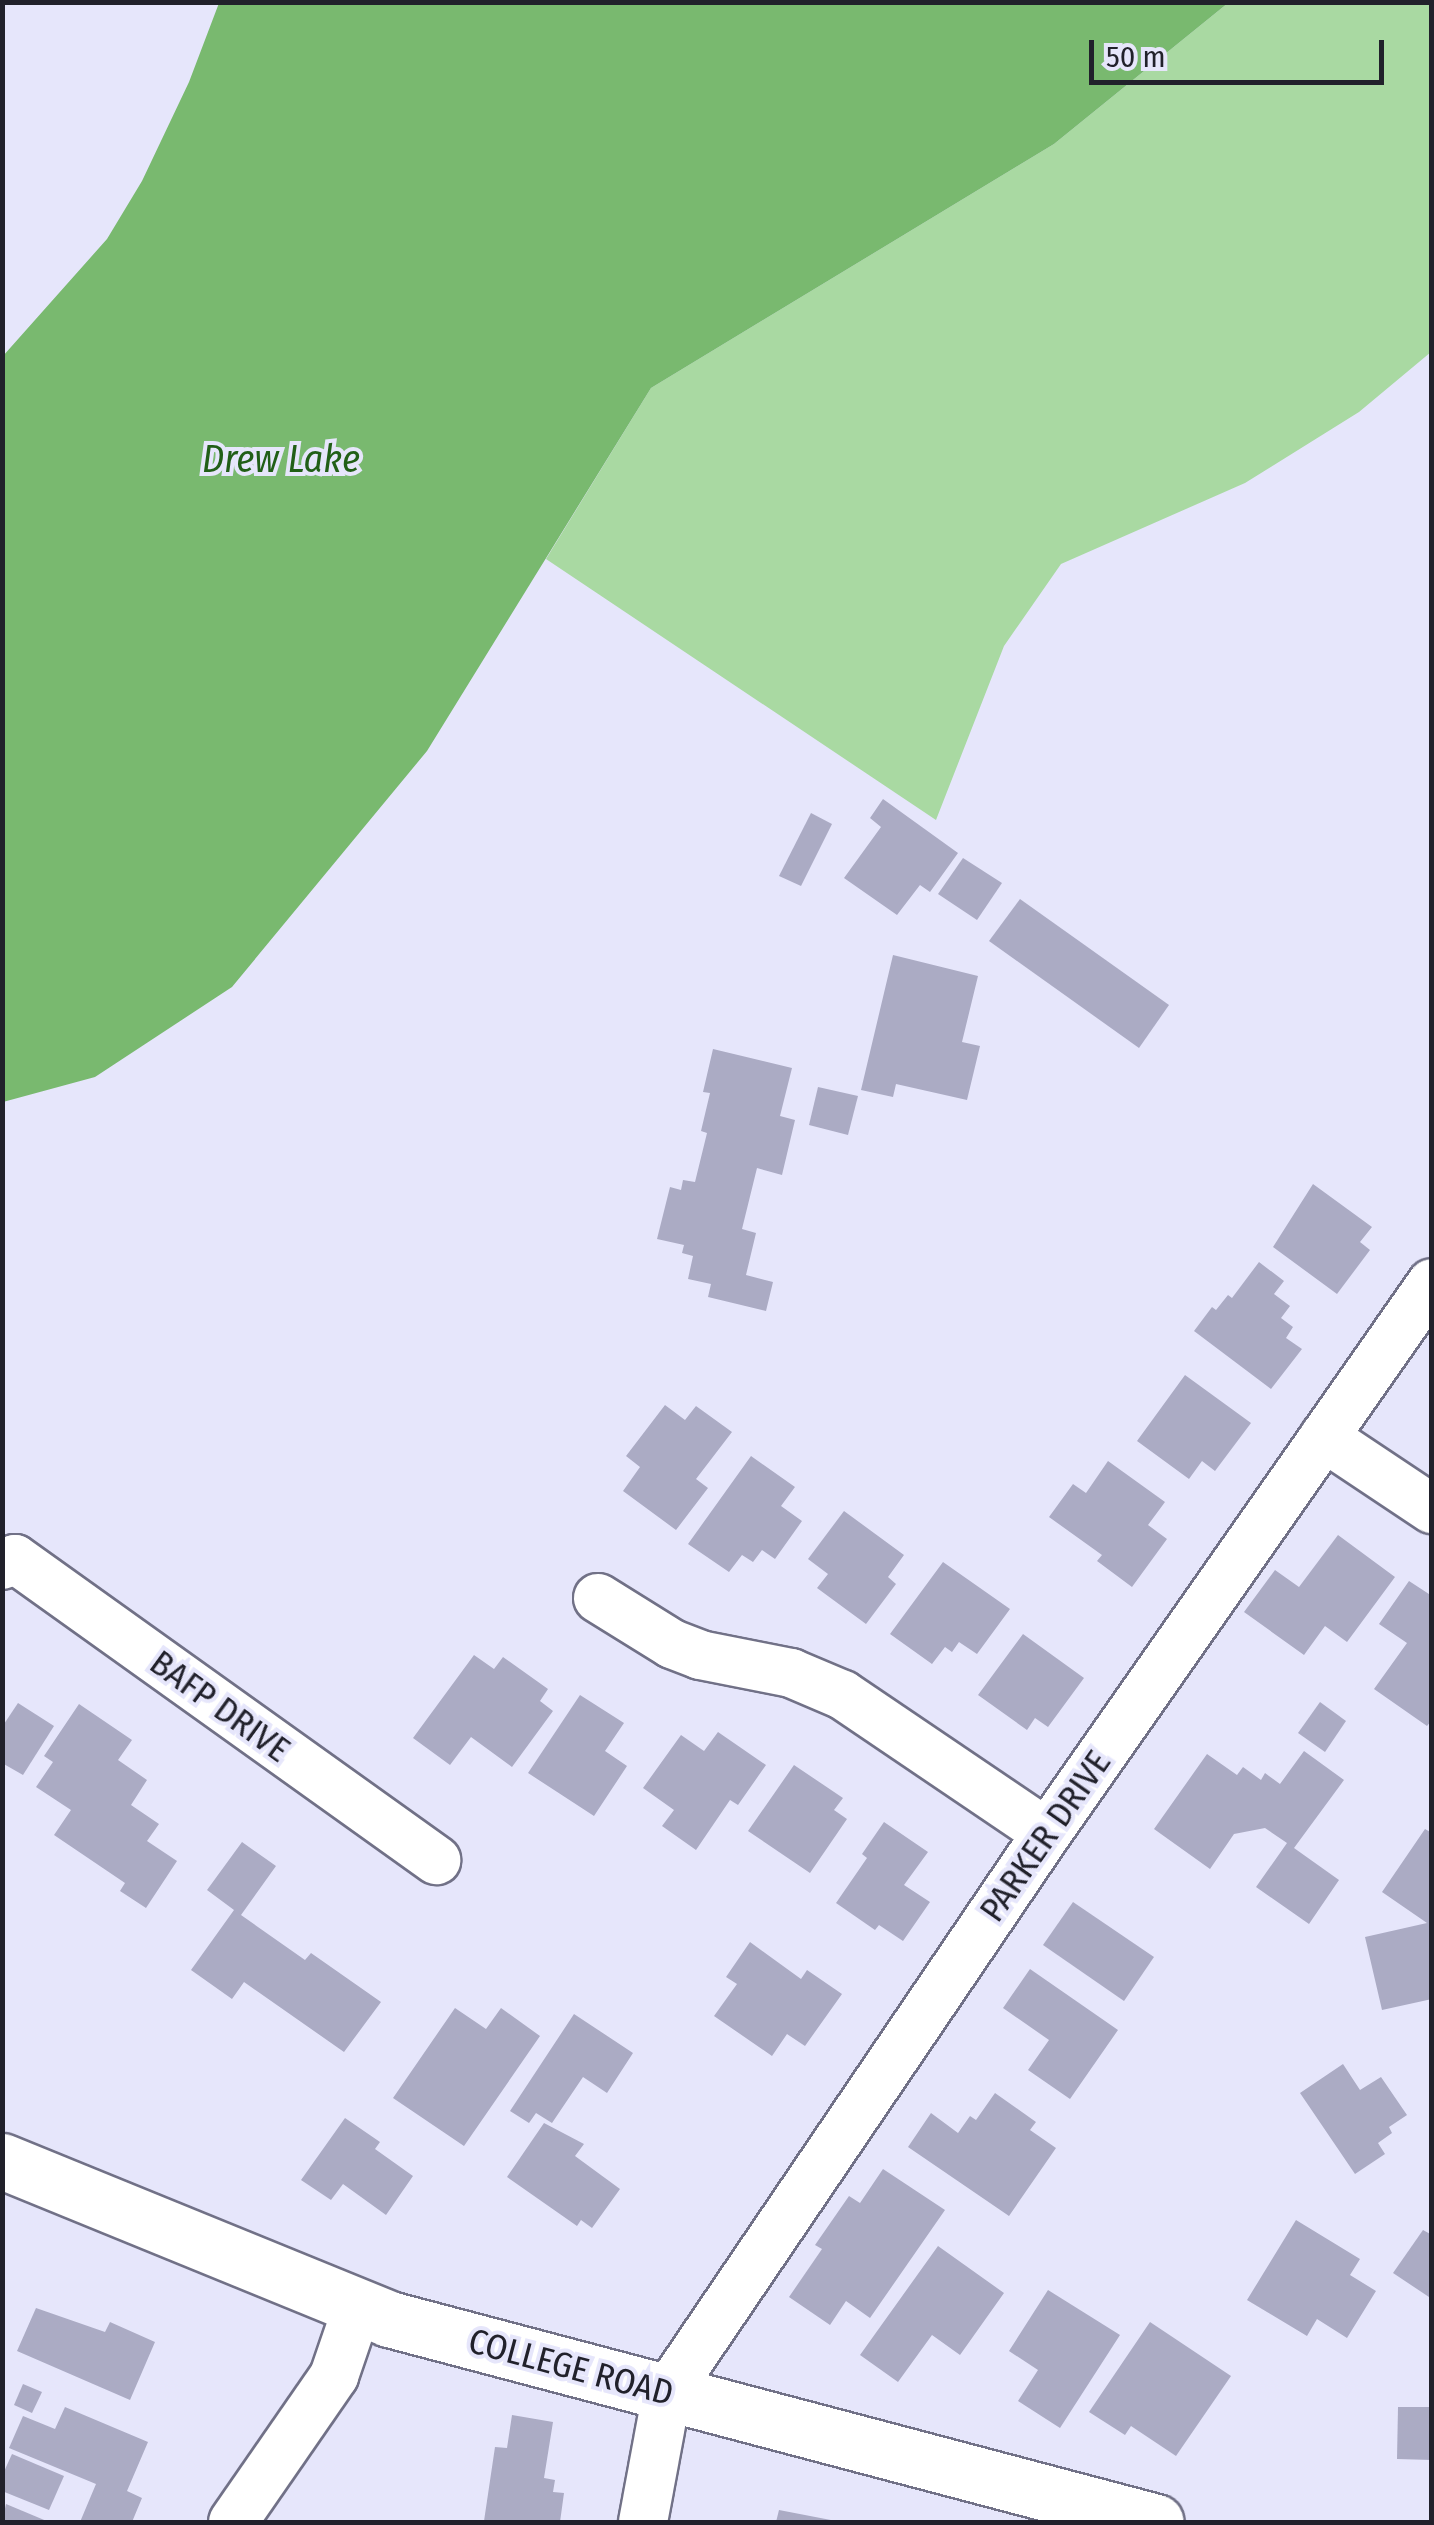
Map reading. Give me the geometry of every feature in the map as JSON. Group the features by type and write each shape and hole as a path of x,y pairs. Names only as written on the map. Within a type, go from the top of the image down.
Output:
{"street":[{"name":"PARKER DRIVE","path":"667,2394 1046,1833 1432,1284"},
{"path":"1324,1437 1432,1509"},
{"name":"BAFP DRIVE","path":"2,1564 15,1559 436,1860"},
{"path":"598,1598 672,1644 700,1656 791,1673 843,1695 1046,1833"},
{"name":"COLLEGE ROAD","path":"2,2162 357,2308 1121,2518"},
{"path":"233,2522 329,2384 357,2308"},
{"path":"644,2522 667,2394"}],"shaded area":[{"path":"1228,3 1431,3 1431,352 1359,412 1245,483 1061,564 1004,646 936,820 546,559 651,388 1054,144"}],"water":[{"name":"Drew Lake","path":"219,3 1228,3 1054,144 651,388 427,751 232,987 95,1077 3,1102 3,356 107,239 142,181 189,82"}],"building":[{"path":"883,799 958,853 930,892 920,885 897,915 844,878 881,827 870,818"},
{"path":"811,813 832,824 801,886 779,876"},
{"path":"963,858 1002,883 977,920 938,894"},
{"path":"1020,899 1169,1005 1139,1048 989,941"},
{"path":"893,955 978,976 962,1042 980,1046 967,1100 896,1084 893,1097 861,1090"},
{"path":"713,1049 792,1068 780,1116 795,1120 782,1175 757,1168 742,1229 756,1233 746,1275 773,1282 766,1311 708,1297 711,1284 688,1279 693,1256 682,1253 684,1245 657,1239 670,1187 681,1190 683,1180 695,1182 707,1133 701,1131 710,1093 703,1092"},
{"path":"818,1087 858,1096 848,1135 809,1125"},
{"path":"1313,1184 1372,1227 1360,1242 1370,1250 1337,1294 1273,1247"},
{"path":"1259,1262 1284,1281 1274,1294 1290,1306 1281,1318 1293,1327 1286,1338 1302,1349 1271,1389 1194,1331 1212,1307 1216,1310 1228,1295 1232,1298"},
{"path":"1185,1375 1251,1423 1215,1471 1202,1461 1189,1479 1137,1441"},
{"path":"665,1405 685,1420 696,1406 732,1432 696,1479 708,1488 676,1530 623,1491 640,1467 626,1456"},
{"path":"751,1456 795,1487 781,1506 802,1521 775,1559 762,1550 753,1562 742,1555 729,1572 688,1544"},
{"path":"1108,1461 1165,1502 1148,1525 1167,1539 1132,1587 1097,1561 1102,1555 1049,1517 1073,1484 1086,1493"},
{"path":"844,1511 904,1555 888,1577 896,1584 866,1624 817,1588 828,1574 808,1559"},
{"path":"1338,1535 1395,1577 1347,1642 1325,1626 1304,1655 1244,1612 1275,1570 1299,1587"},
{"path":"943,1562 1010,1609 977,1654 959,1642 952,1652 945,1647 932,1664 890,1634"},
{"path":"1409,1581 1432,1596 1432,1720 1427,1726 1374,1689 1407,1643 1379,1624"},
{"path":"1023,1634 1084,1678 1048,1727 1035,1718 1027,1730 978,1695"},
{"path":"474,1655 494,1669 503,1657 548,1689 540,1701 553,1711 512,1767 471,1737 450,1765 413,1738"},
{"path":"580,1695 624,1723 605,1751 627,1766 594,1816 528,1773"},
{"path":"1320,1702 1346,1721 1325,1752 1298,1733"},
{"path":"18,1703 54,1726 23,1775 2,1763 2,1727"},
{"path":"79,1704 132,1740 118,1760 147,1780 131,1805 159,1824 147,1841 177,1861 146,1908 120,1891 125,1883 54,1835 71,1810 36,1787 53,1762 44,1756"},
{"path":"718,1732 766,1765 738,1805 730,1800 696,1850 662,1826 674,1810 643,1788 681,1735 704,1751"},
{"path":"1304,1751 1344,1780 1294,1848 1339,1880 1309,1924 1256,1887 1287,1843 1265,1828 1234,1834 1210,1869 1154,1829 1207,1754 1237,1775 1243,1767 1261,1780 1265,1773 1280,1784"},
{"path":"794,1765 843,1798 834,1810 847,1819 810,1873 748,1831"},
{"path":"884,1822 928,1852 904,1885 930,1902 903,1941 879,1925 875,1930 836,1903 867,1858 862,1854"},
{"path":"1425,1829 1432,1833 1432,1999 1382,2010 1365,1937 1427,1923 1382,1892"},
{"path":"242,1842 276,1866 241,1915 305,1960 311,1953 381,2002 344,2052 244,1982 232,1999 191,1970 234,1910 207,1890"},
{"path":"1073,1902 1154,1957 1124,2001 1043,1945"},
{"path":"750,1942 801,1979 807,1970 842,1994 805,2046 787,2034 772,2056 714,2016 737,1984 726,1977"},
{"path":"1030,1969 1118,2030 1070,2099 1028,2070 1049,2040 1003,2008"},
{"path":"455,2008 486,2029 501,2008 540,2036 464,2146 393,2098"},
{"path":"574,2014 633,2053 607,2093 583,2077 552,2123 536,2113 529,2123 510,2111"},
{"path":"1343,2064 1360,2090 1381,2077 1407,2115 1389,2127 1392,2133 1378,2143 1385,2154 1355,2174 1300,2093"},
{"path":"995,2093 1036,2122 1030,2130 1056,2148 1009,2216 908,2147 931,2113 958,2133 970,2116 976,2120"},
{"path":"345,2118 380,2142 375,2149 413,2176 386,2215 343,2184 331,2200 301,2180"},
{"path":"544,2123 584,2144 575,2156 620,2189 592,2228 581,2220 577,2226 507,2177"},
{"path":"883,2169 945,2210 870,2318 846,2301 830,2325 789,2297 822,2249 815,2245 849,2196 860,2203"},
{"path":"1296,2220 1360,2259 1350,2275 1376,2291 1347,2338 1317,2319 1307,2336 1247,2300"},
{"path":"1423,2230 1432,2235 1432,2299 1393,2273"},
{"path":"938,2246 1004,2293 960,2355 932,2335 898,2382 860,2355"},
{"path":"1048,2290 1120,2335 1060,2428 1018,2401 1038,2370 1009,2351"},
{"path":"36,2308 105,2332 110,2322 155,2342 130,2400 17,2351"},
{"path":"1150,2322 1231,2376 1176,2456 1131,2426 1125,2435 1089,2412"},
{"path":"23,2384 42,2392 32,2413 14,2405"},
{"path":"65,2407 148,2442 127,2491 142,2498 132,2522 80,2522 96,2484 9,2448 23,2416 55,2429"},
{"path":"1398,2407 1432,2407 1432,2460 1397,2459"},
{"path":"512,2415 553,2422 544,2478 555,2480 553,2492 564,2493 560,2522 484,2521 495,2447 507,2448"},
{"path":"12,2454 64,2476 49,2510 2,2491 2,2476"},
{"path":"6,2504 49,2522 2,2522"},
{"path":"779,2510 836,2521 836,2522 776,2522"}]}
